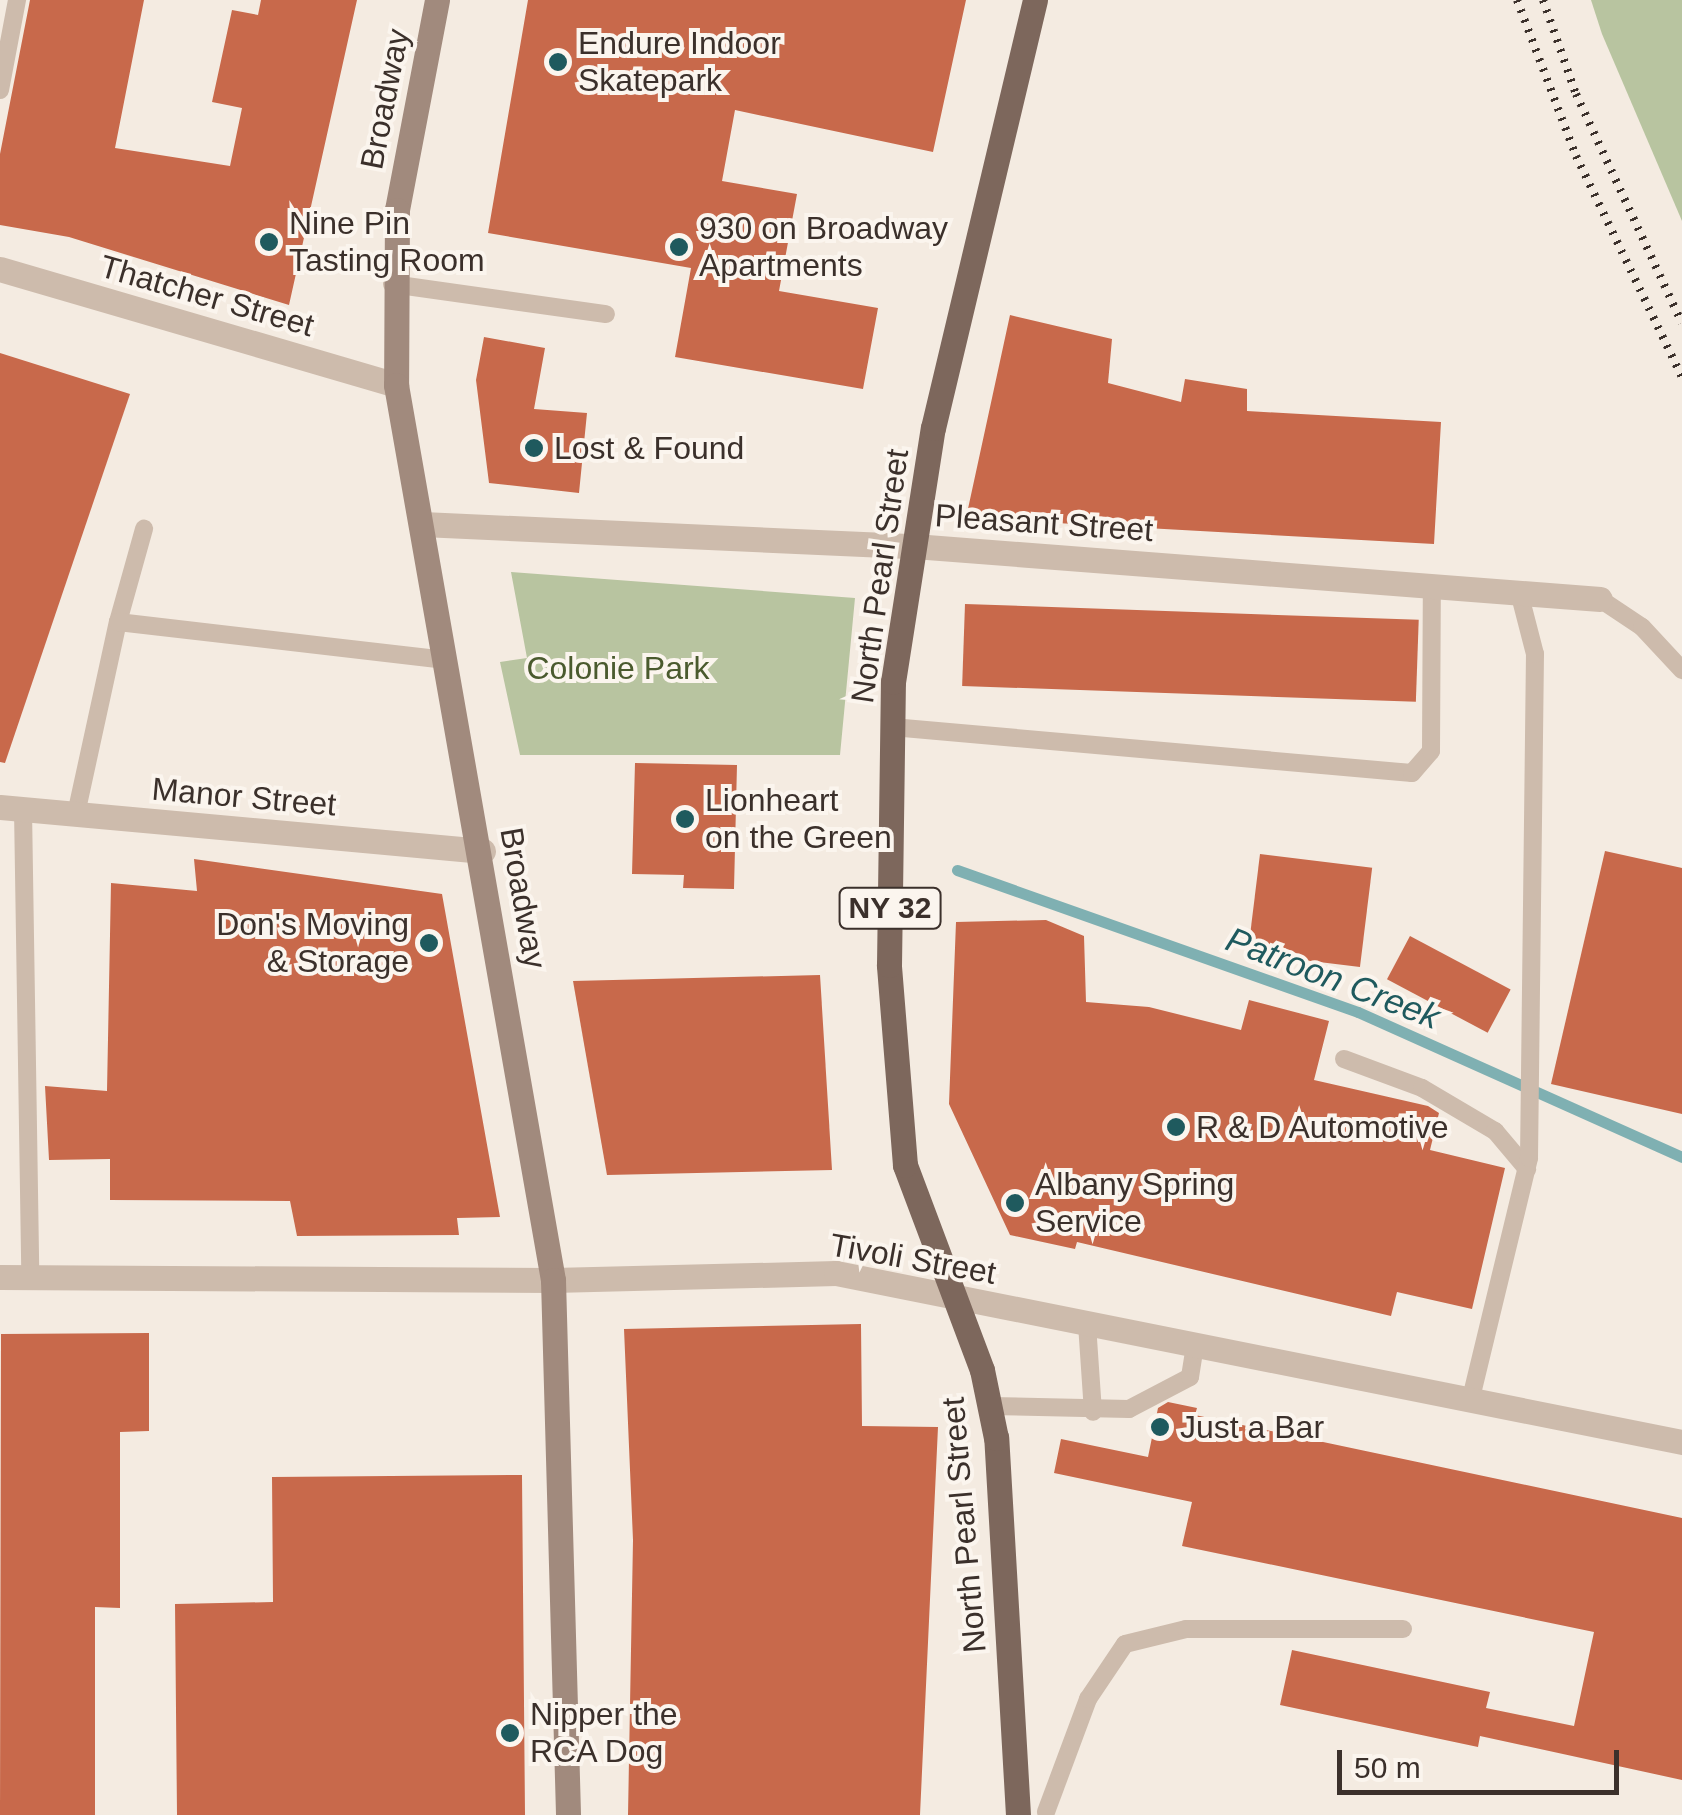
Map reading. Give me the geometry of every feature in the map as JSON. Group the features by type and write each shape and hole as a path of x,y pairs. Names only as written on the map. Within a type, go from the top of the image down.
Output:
{"main road":[{"name":"North Pearl Street","path":"1017,1810 989,1406 904,1165 890,965 892,727 933,428 1035,0"}],"street":[{"name":"Broadway","path":"437,0 397,210 392,284 396,385 444,660 483,851 554,1280 568,1815"},
{"name":"Thatcher Street","path":"0,269 396,385"},
{"name":"Pleasant Street","path":"422,524 914,546 1600,598"},
{"name":"Manor Street","path":"12,808 483,851"},
{"name":"Tivoli Street","path":"0,1276 554,1280 836,1274 1682,1442"}],"lane":[{"path":"0,90 18,0"},
{"path":"392,284 606,314"},
{"path":"76,814 118,622 144,529"},
{"path":"892,727 1412,773 1431,751 1432,586"},
{"path":"1472,1398 1528,1164 1533,1058 1536,654 1519,592"},
{"path":"1600,598 1642,627 1682,670"},
{"path":"118,622 444,660"},
{"path":"12,808 30,1277"},
{"path":"1344,1058 1422,1088 1494,1132 1528,1164"},
{"path":"1087,1324 1093,1412"},
{"path":"989,1406 1093,1412 1129,1409 1190,1377 1195,1345"},
{"path":"1017,1810 1052,1814 1088,1699 1125,1644 1186,1629 1403,1628"}],"green space":[{"path":"1591,0 1682,0 1682,221 1602,34"},
{"name":"Colonie Park","path":"511,572 855,598 840,755 520,755 500,662 527,658"}],"building":[{"path":"30,0 144,0 115,148 230,166 242,108 212,102 232,10 258,15 261,0 357,0 289,305 69,237 0,225 0,154"},
{"path":"528,0 966,0 933,152 735,110 722,181 797,194 779,291 878,308 863,389 675,357 691,268 488,233"},
{"path":"1010,315 1112,339 1108,383 1181,402 1185,379 1247,389 1247,411 1441,422 1434,544 966,518"},
{"name":"Lost & Found","path":"484,337 545,348 534,409 587,413 579,493 489,483 476,380"},
{"path":"0,353 130,394 5,763 0,762"},
{"path":"965,604 1419,620 1416,702 962,686"},
{"name":"Lionheart on the Green","path":"635,763 737,765 734,889 683,888 684,875 632,874"},
{"path":"1605,851 1682,868 1682,1114 1551,1084"},
{"path":"1260,854 1372,868 1360,967 1248,953"},
{"path":"194,859 442,894 500,1217 457,1218 459,1235 297,1236 290,1201 110,1200 110,1159 49,1160 45,1086 107,1091 111,883 197,891"},
{"path":"1046,920 1084,936 1086,1002 1149,1007 1241,1030 1249,1000 1329,1021 1314,1080 1428,1106 1439,1113 1430,1150 1505,1168 1472,1309 1397,1292 1391,1316 1077,1242 1075,1249 1010,1235 949,1104 956,922"},
{"path":"1410,936 1511,990 1488,1033 1387,979"},
{"path":"820,975 832,1170 607,1175 573,981"},
{"path":"861,1324 862,1426 938,1427 920,1815 628,1815 633,1540 624,1329"},
{"path":"149,1333 149,1431 120,1432 120,1608 95,1607 95,1815 0,1815 1,1334"},
{"path":"1168,1402 1197,1408 1195,1415 1682,1518 1682,1780 1480,1736 1478,1747 1280,1705 1292,1650 1490,1692 1486,1708 1574,1726 1594,1632 1182,1546 1192,1502 1054,1473 1061,1439 1148,1457 1158,1408"},
{"path":"522,1475 525,1815 177,1815 175,1604 273,1602 272,1477"}],"waterway":[{"name":"Patroon Creek","path":"957,870 1358,1012 1682,1157"}],"railway":[{"path":"1517,0 1576,156 1682,377"},
{"path":"1543,0 1576,94 1682,323"}],"place":[{"name":"Endure Indoor Skatepark","path":"558,62"},
{"name":"Nine Pin Tasting Room","path":"269,242"},
{"name":"930 on Broadway Apartments","path":"679,247"},
{"name":"Lost & Found","path":"534,448"},
{"name":"Lionheart on the Green","path":"685,819"},
{"name":"Don's Moving & Storage","path":"429,943"},
{"name":"R & D Automotive","path":"1176,1127"},
{"name":"Albany Spring Service","path":"1015,1203"},
{"name":"Just a Bar","path":"1160,1427"},
{"name":"Nipper the RCA Dog","path":"510,1733"}]}
